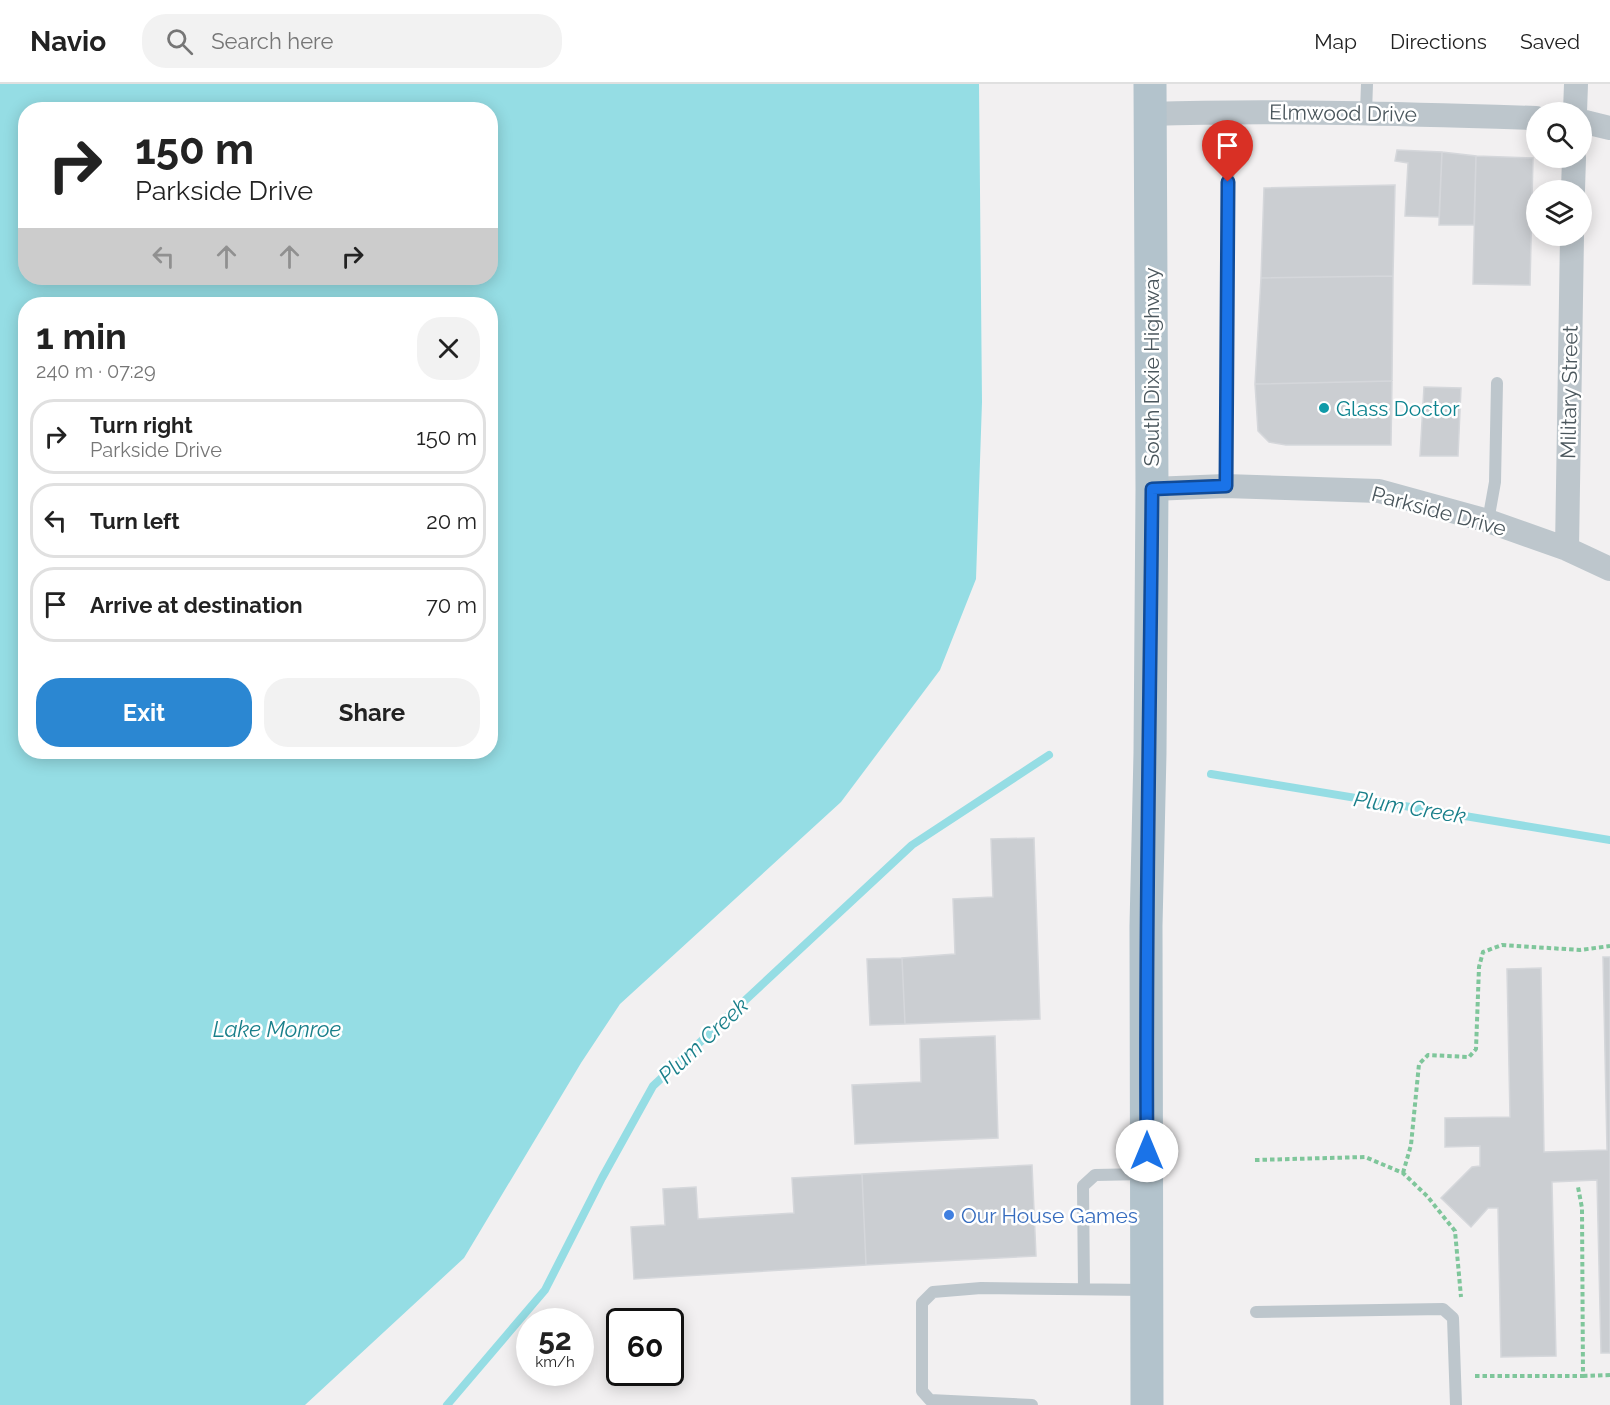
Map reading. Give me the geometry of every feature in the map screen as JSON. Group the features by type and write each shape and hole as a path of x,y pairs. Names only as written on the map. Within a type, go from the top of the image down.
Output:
{"main road":[{"name":"South Dixie Highway","path":"1147,1405 1146,926 1152,489 1150,99"}],"street":[{"path":"1575,102 1576,84"},
{"name":"Elmwood Drive","path":"1150,99 1229,111 1366,112 1526,118"},
{"path":"1592,124 1610,128"},
{"name":"Military Street","path":"1567,549 1572,246"},
{"name":"Parkside Drive","path":"1152,489 1226,486 1379,491 1488,521 1567,549 1610,569"}],"lane":[{"path":"1366,112 1367,84"},
{"path":"1226,486 1229,111"},
{"path":"1488,521 1495,482 1497,383"},
{"path":"1084,1289 1083,1186 1095,1175 1147,1174"},
{"path":"1032,1405 930,1400 922,1391 922,1303 933,1292 981,1288 1147,1290"},
{"path":"1256,1312 1443,1309 1453,1318 1456,1405"}],"path":[{"path":"1403,1173 1411,1145 1419,1064 1428,1056 1469,1057 1476,1048 1479,966 1483,952 1502,945 1580,950 1610,946"},
{"path":"1255,1160 1365,1157 1403,1173 1427,1196 1455,1231 1461,1279 1461,1300"},
{"path":"1578,1187 1582,1208 1582,1376"},
{"path":"1475,1376 1610,1376"}],"water":[{"name":"Lake Monroe","path":"0,84 979,84 982,402 976,579 940,670 841,802 620,1004 581,1063 464,1258 305,1405 0,1405"}],"building":[{"path":"1397,150 1442,152 1439,217 1405,216 1408,163 1395,161"},
{"path":"1442,152 1476,156 1474,225 1439,225"},
{"path":"1476,156 1526,158 1526,168 1533,168 1532,180 1526,180 1526,246 1531,246 1530,285 1473,284"},
{"path":"1395,185 1393,276 1261,278 1264,188"},
{"path":"1393,276 1392,381 1255,384 1261,278"},
{"name":"Glass Doctor","path":"1392,381 1391,445 1286,445 1269,442 1258,431 1255,384"},
{"path":"1424,387 1461,388 1458,456 1420,456"},
{"path":"1034,838 1040,1019 905,1024 902,958 955,954 953,899 993,897 991,839"},
{"path":"1603,957 1610,957 1610,1353 1601,1353 1597,1180 1552,1182 1556,1356 1501,1357 1498,1208 1488,1208 1471,1227 1441,1198 1472,1167 1480,1166 1480,1146 1445,1147 1445,1118 1510,1117 1507,969 1541,968 1544,1152 1607,1150"},
{"path":"902,958 905,1024 870,1025 867,959"},
{"path":"995,1036 998,1138 855,1144 852,1085 921,1082 920,1039"},
{"name":"Our House Games","path":"1032,1165 1036,1256 866,1265 862,1174"},
{"path":"862,1174 866,1265 634,1279 631,1227 665,1225 663,1189 696,1187 698,1219 794,1213 792,1178"}],"waterway":[{"name":"Plum Creek","path":"447,1405 545,1290 602,1178 653,1086 912,845 1049,755"},
{"name":"Plum Creek","path":"1211,774 1610,840"}],"place":[{"name":"Glass Doctor","path":"1324,408"},
{"name":"Our House Games","path":"949,1215"}],"route":[{"path":"1147,1151 1146,926 1152,489 1226,486 1228,182"}]}
